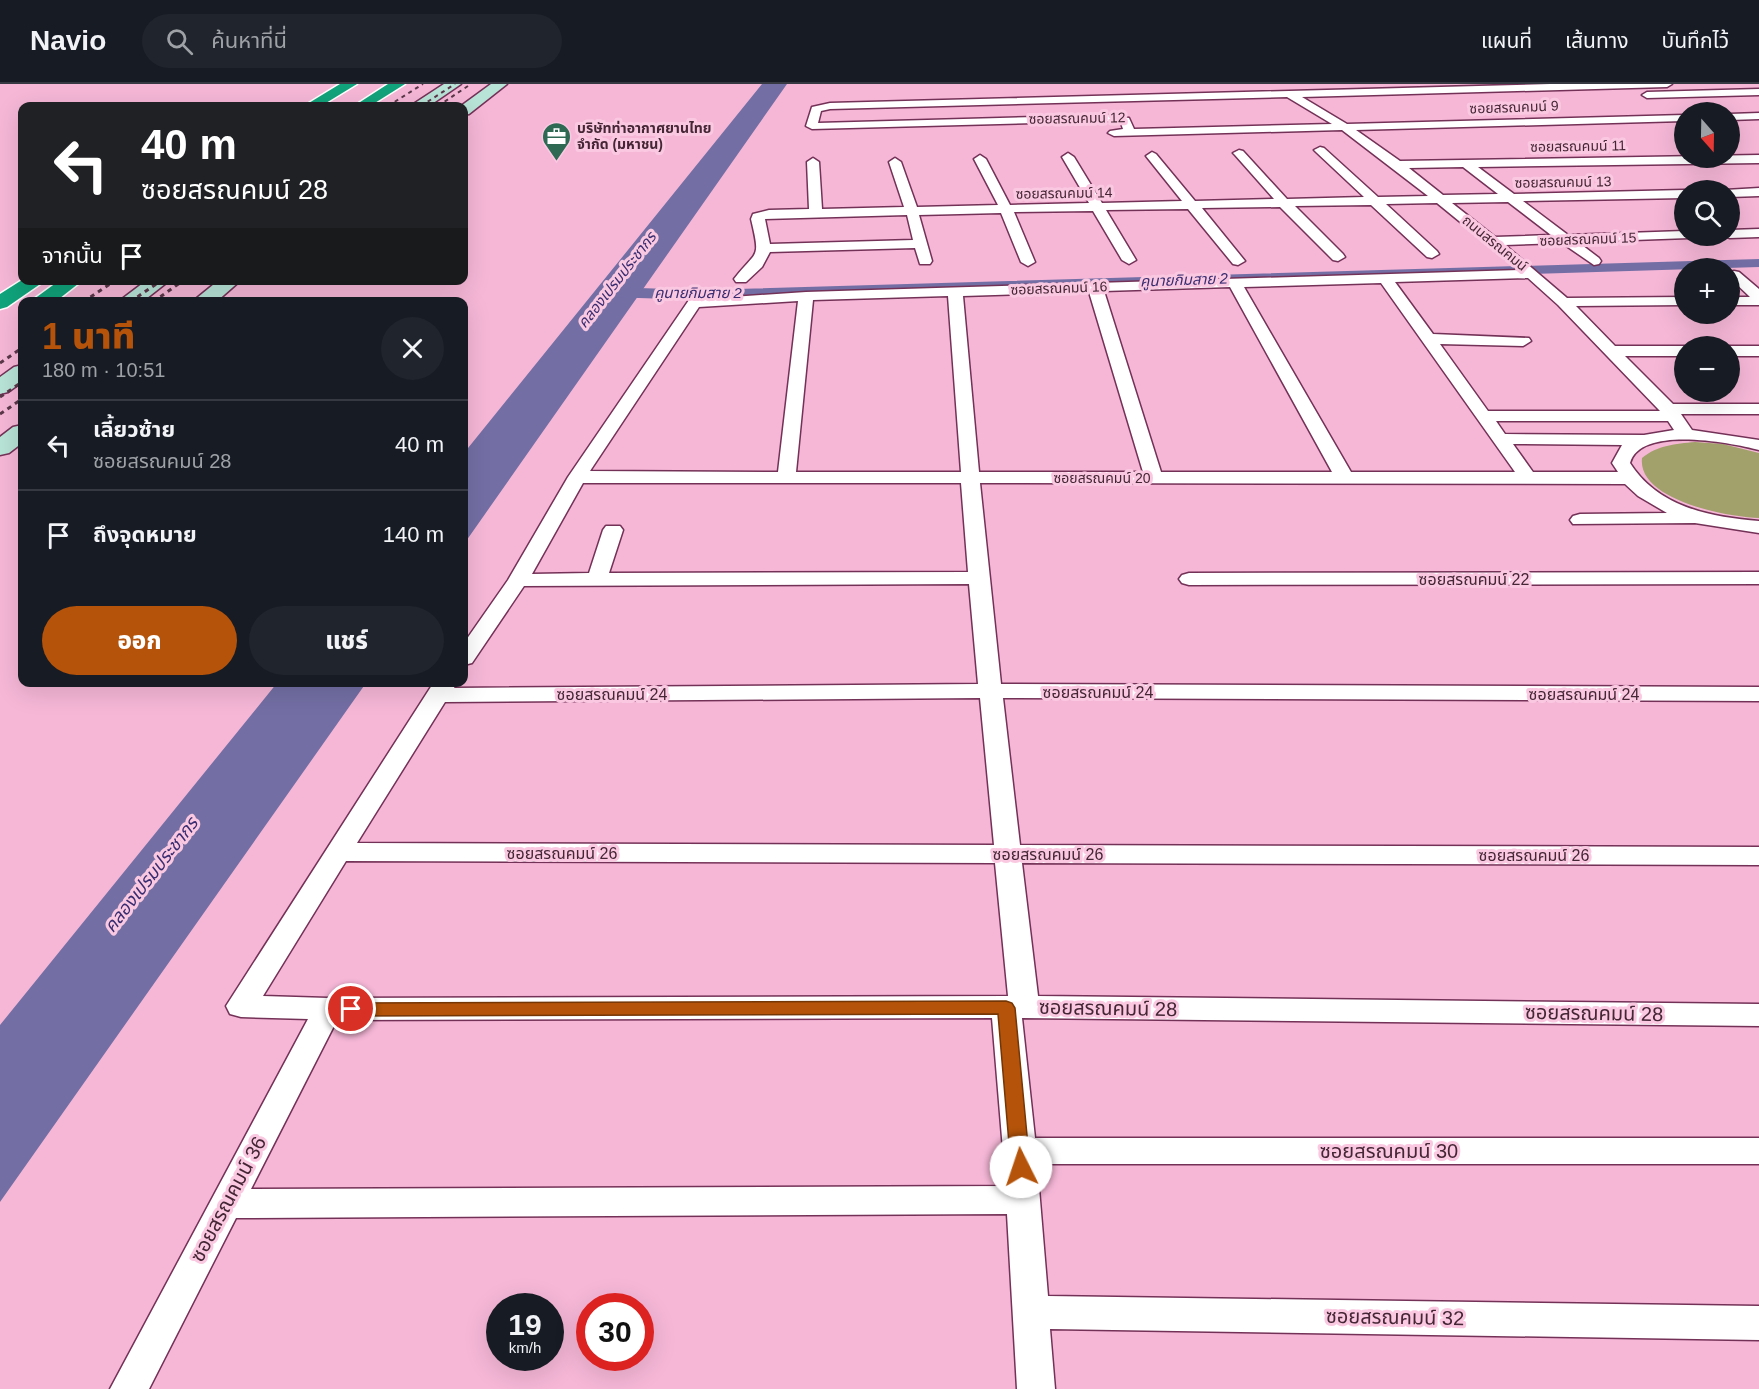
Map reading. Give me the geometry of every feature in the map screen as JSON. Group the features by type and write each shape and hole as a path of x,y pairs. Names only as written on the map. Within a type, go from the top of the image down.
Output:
{"highway":[{"path":"318,102 350,84"},
{"path":"335,102 366,84"},
{"path":"352,102 382,84"},
{"path":"362,102 391,84"},
{"path":"368,102 398,84"},
{"path":"0,291 18,280"},
{"path":"22,297 33,285"},
{"path":"32,297 52,285"},
{"path":"48,297 66,285"},
{"path":"8,313 18,302"}],"main road":[{"path":"418,102 446,84"},
{"path":"426,102 454,84"},
{"path":"468,108 501,84"},
{"path":"122,297 140,285"},
{"path":"136,297 154,285"},
{"path":"209,297 225,285"},
{"path":"0,377 18,365"},
{"path":"0,387 18,375"},
{"path":"0,448 18,435"}],"street":[{"name":"ถนนสรณคมน์","path":"1274,84 1345,127 1397,165 1529,271 1563,302 1671,412 1687,435"},
{"path":"1130,132 1128,123 1120,118 939,119 814,123 816,110 822,107 1666,84"},
{"path":"956,90 965,102"},
{"path":"1630,95 1759,92"},
{"path":"1724,93 1759,110"},
{"path":"1227,95 1268,129"},
{"path":"1181,96 1195,107"},
{"path":"931,103 946,137"},
{"path":"1740,117 1759,116"},
{"name":"ซอยสรณคมน์ 9","path":"1345,127 1674,118"},
{"name":"ซอยสรณคมน์ 12","path":"1107,133 1345,127"},
{"path":"1740,129 1749,129"},
{"path":"1320,150 1432,255"},
{"path":"1239,153 1284,203 1338,257"},
{"path":"1152,156 1238,261"},
{"path":"1068,157 1129,260"},
{"path":"980,159 1006,209 1028,262"},
{"name":"ซอยสรณคมน์ 11","path":"1397,165 1759,159"},
{"path":"813,162 816,213"},
{"path":"895,162 912,211 925,261"},
{"path":"1465,163 1594,261"},
{"path":"1740,193 1759,192"},
{"name":"ซอยสรณคมน์ 13","path":"1443,200 1674,194"},
{"name":"ซอยสรณคมน์ 14","path":"765,248 758,217 769,214 1443,200"},
{"path":"1740,234 1759,233"},
{"name":"ซอยสรณคมน์ 15","path":"1492,242 1674,236"},
{"path":"741,279 759,262 765,248 919,244"},
{"name":"ซอยสรณคมน์ 16","path":"577,477 694,303 806,296 1386,279 1529,271"},
{"path":"1386,279 1528,478"},
{"path":"1740,280 1759,297"},
{"path":"1234,282 1345,478"},
{"path":"1095,287 1154,478"},
{"path":"955,291 979,578 1006,854 1020,1151 1036,1389"},
{"path":"786,478 806,296"},
{"path":"1740,302 1759,301"},
{"path":"1563,302 1674,302"},
{"path":"1429,339 1523,341"},
{"path":"1609,351 1674,351"},
{"path":"1740,351 1759,351"},
{"path":"1483,416 1759,409"},
{"path":"1500,439 1644,440 1687,435 1718,437 1759,445"},
{"path":"1644,440 1627,450 1621,463 1628,478 1653,497 1701,518 1759,527"},
{"path":"468,652 518,580 577,477"},
{"name":"ซอยสรณคมน์ 20","path":"577,477 1628,478"},
{"path":"1580,520 1701,518"},
{"path":"597,579 614,530"},
{"path":"518,580 979,578"},
{"name":"ซอยสรณคมน์ 22","path":"1189,579 1759,578"},
{"path":"338,852 441,689"},
{"name":"ซอยสรณคมน์ 24","path":"441,689 1759,694"},
{"name":"ซอยสรณคมน์ 26","path":"338,852 1759,856"},
{"name":"ซอยสรณคมน์ 28","path":"338,852 241,1006 328,1010 1015,1008 1759,1015"},
{"name":"ซอยสรณคมน์ 36","path":"129,1389 328,1010"},
{"name":"ซอยสรณคมน์ 30","path":"1020,1151 1759,1151"},
{"path":"226,1204 1023,1200"},
{"name":"ซอยสรณคมน์ 32","path":"1030,1312 1759,1323"}],"shaded area":[{"path":"1695,442 1723,444 1759,453 1759,518 1707,510 1687,503 1668,495 1654,485 1644,473 1642,458 1648,454 1661,448"}],"water":[{"name":"คลองเปรมประชากร","path":"762,84 787,84 468,538 468,448"},
{"name":"คลองเปรมประชากร","path":"274,687 363,687 0,1202 0,1025"}],"waterway":[{"name":"คูนายกิมสาย 2","path":"608,292 700,295 1759,263"}],"railway":[{"path":"394,102 423,84"},
{"path":"427,102 455,84"},
{"path":"444,102 471,84"},
{"path":"90,297 108,285"},
{"path":"137,297 155,285"},
{"path":"160,297 177,285"},
{"path":"0,363 18,351"},
{"path":"0,397 18,385"},
{"path":"0,414 18,402"}],"place":[{"name":"บริษัทท่าอากาศยานไทย จำกัด (มหาชน)","path":"556,162"}],"route":[{"path":"351,1009 1006,1008 1021,1167"}]}
